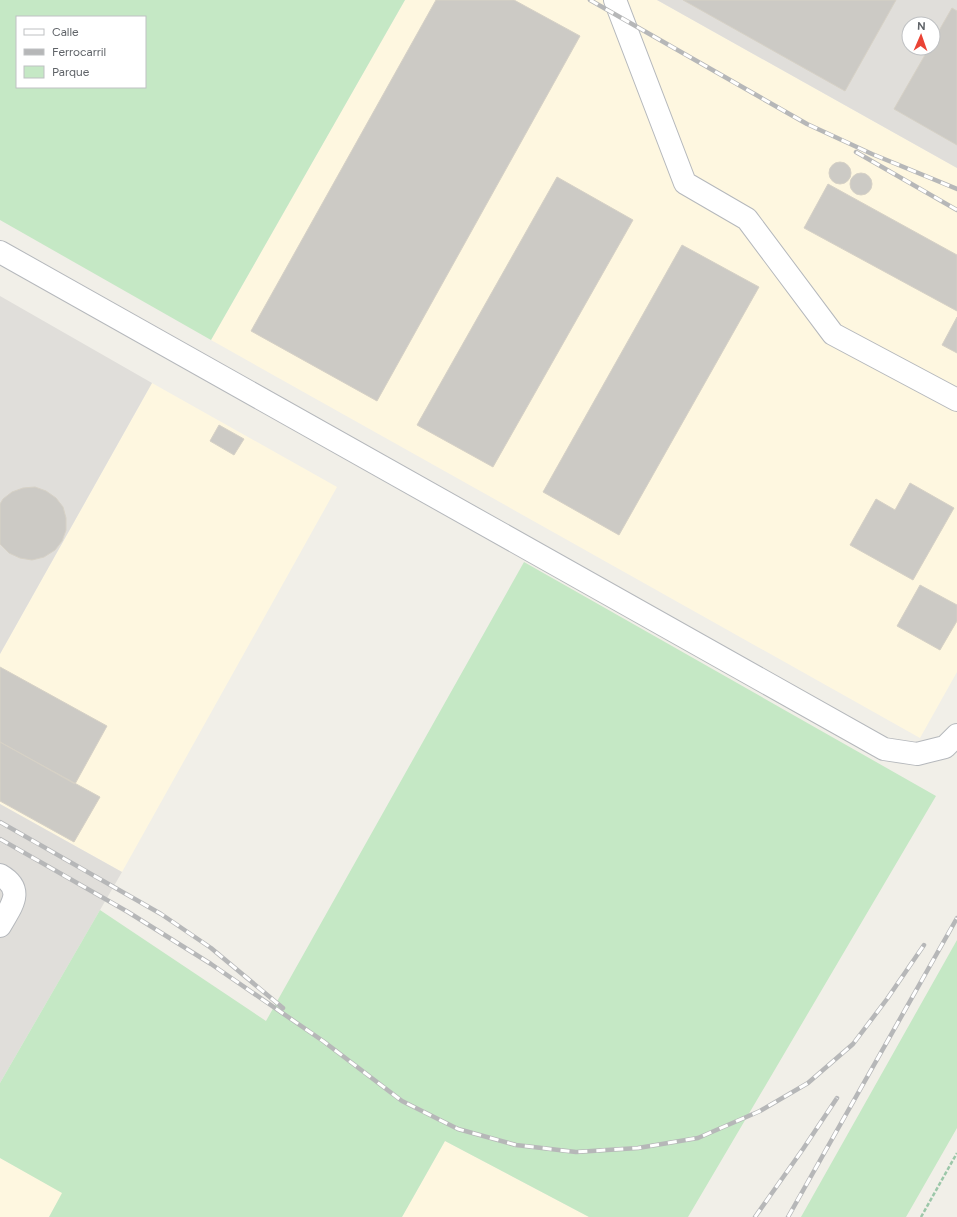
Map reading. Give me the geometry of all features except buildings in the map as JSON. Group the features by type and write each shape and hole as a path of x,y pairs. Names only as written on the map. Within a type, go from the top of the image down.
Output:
{"lane":[{"path":"615,0 685,183 747,219 833,334 957,400"},
{"path":"0,252 884,749 918,754 945,747 957,735"},
{"path":"0,875 12,885 15,895 12,904 0,926"}],"path":[{"path":"921,1217 957,1153"}],"shaded area":[{"path":"405,0 657,0 957,168 957,672 920,738 211,340"},
{"path":"657,0 957,0 957,168"},
{"path":"0,296 152,383 0,654"},
{"path":"152,383 337,487 122,872 0,804 0,654"},
{"path":"0,804 122,872 0,1083"},
{"path":"445,1141 589,1217 402,1217"},
{"path":"0,1158 63,1193 49,1217 0,1217"}],"green space":[{"path":"0,0 405,0 211,340 0,220"},
{"path":"524,562 936,796 688,1217 589,1217 445,1141 402,1217 49,1217 62,1193 0,1158 0,1083 100,910 266,1021"},
{"path":"957,940 957,1128 906,1217 801,1217"}],"railway":[{"path":"590,0 807,124 872,154 957,189"},
{"path":"856,152 957,210"},
{"path":"0,822 161,914 211,948 283,1008"},
{"path":"0,839 128,912 211,964 323,1041 402,1101 458,1129 516,1145 576,1152 638,1148 698,1138 760,1111 808,1083 853,1044 887,999 924,945"},
{"path":"788,1217 957,918"},
{"path":"755,1217 837,1098"}]}
